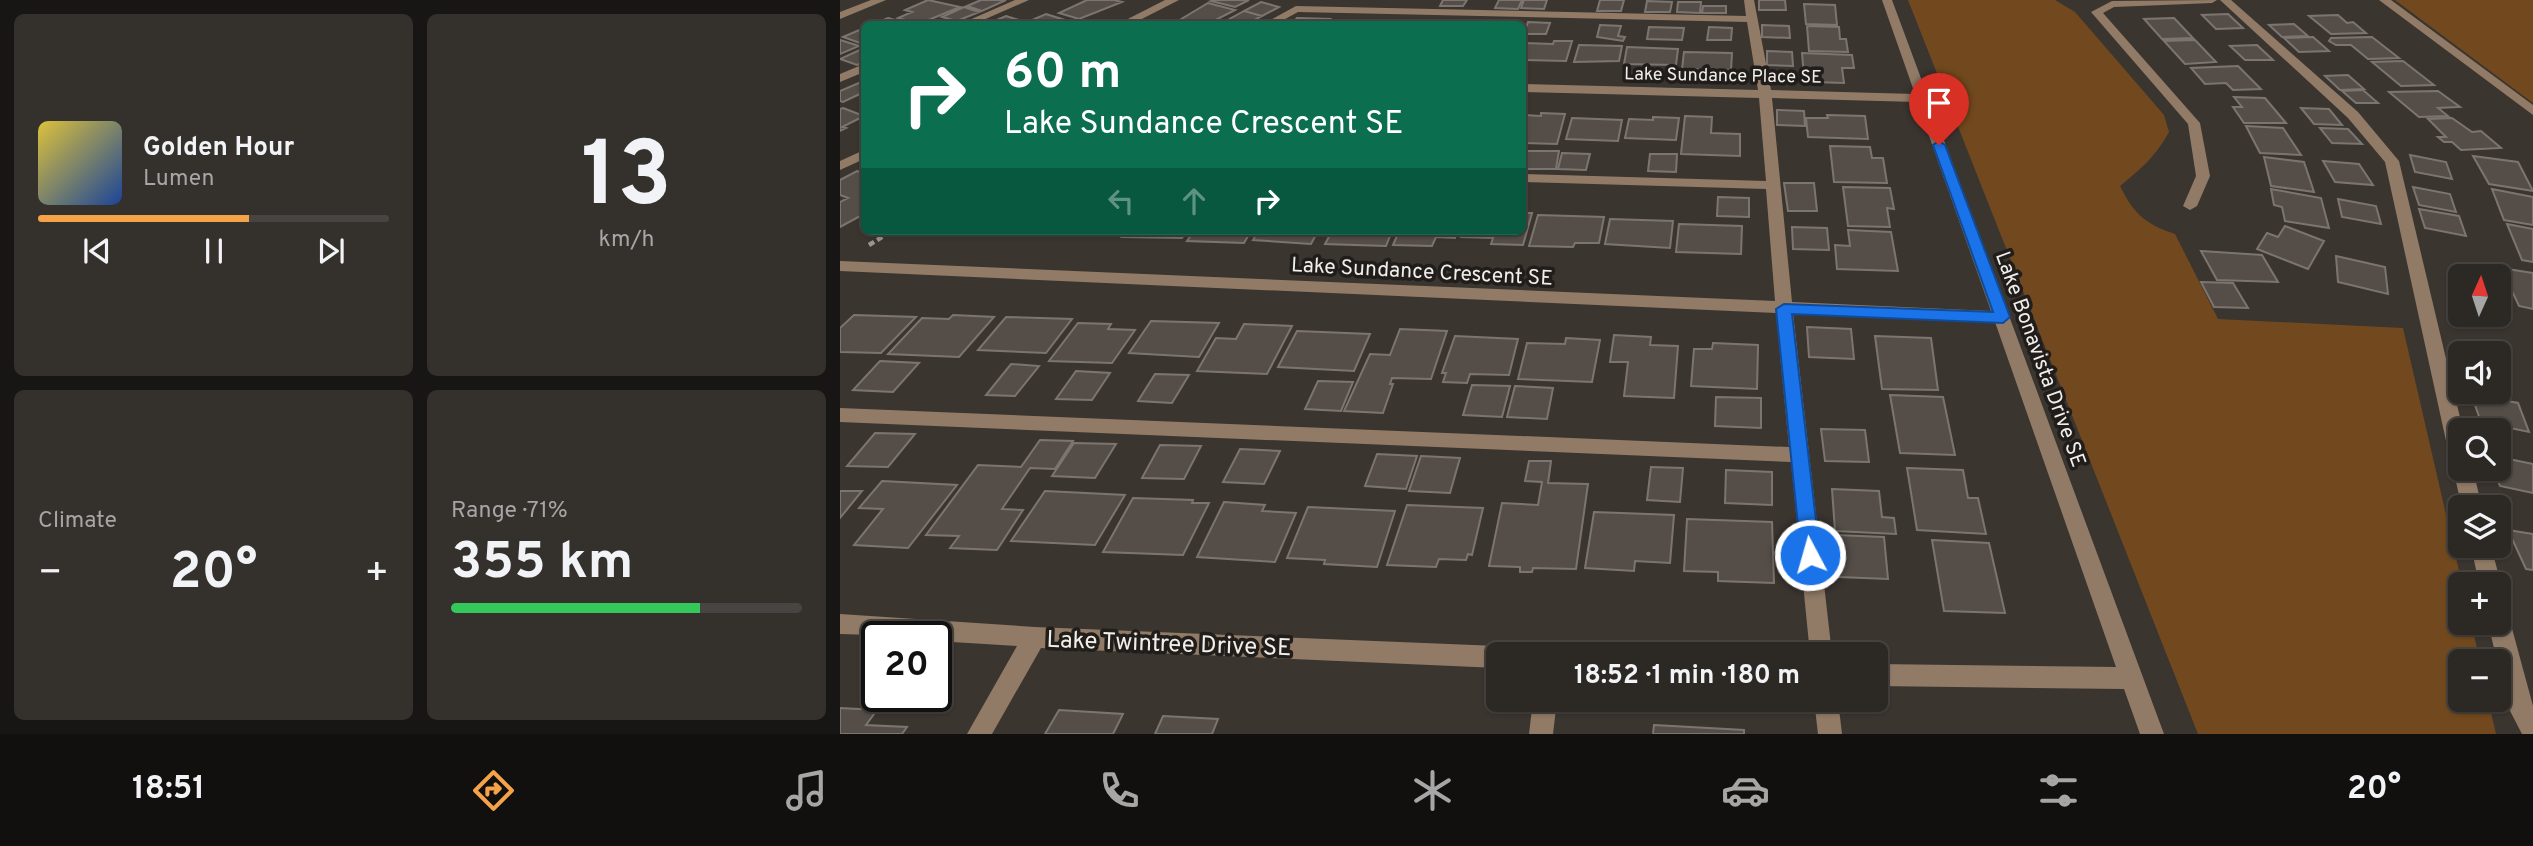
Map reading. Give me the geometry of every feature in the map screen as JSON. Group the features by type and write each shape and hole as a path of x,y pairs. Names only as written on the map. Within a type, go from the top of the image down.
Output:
{"street":[{"path":"840,16 881,0"},
{"path":"973,21 1024,0"},
{"path":"1130,21 1174,0"},
{"path":"1749,0 1765,94 1784,309 1820,642"},
{"name":"Lake Bonavista Drive SE","path":"1887,0 2152,734"},
{"path":"2190,205 2203,176 2194,123 2096,12 2112,4 2211,0"},
{"path":"2225,0 2353,115 2392,161 2451,418"},
{"path":"2384,0 2533,111"},
{"path":"1274,21 1296,9 1751,19"},
{"path":"840,78 861,69"},
{"name":"Lake Sundance Place SE","path":"1526,88 1923,97"},
{"path":"840,166 861,155"},
{"path":"1526,178 1772,185"},
{"name":"Lake Sundance Crescent SE","path":"840,266 2003,317"},
{"path":"840,415 1800,455"},
{"name":"Lake Twintree Drive SE","path":"840,624 1035,637 1486,656"},
{"path":"2502,635 2520,707 2533,729"},
{"path":"979,734 1035,637"},
{"path":"1888,675 2131,678"},
{"path":"1541,734 1544,712"},
{"path":"1827,712 1830,734"}],"shaded area":[{"path":"1908,0 2055,0 2075,12 2164,115 2169,132 2164,141 2148,162 2120,186 2130,204 2142,217 2175,234 2218,319 2403,328 2448,523 2448,558 2456,558 2459,572 2448,572 2448,635 2474,635 2477,649 2448,649 2448,712 2491,712 2496,734 2198,734"},
{"path":"2395,0 2533,0 2533,103"}],"building":[{"path":"928,0 960,7 926,21 898,18 912,12 905,10"},
{"path":"981,0 1006,0 982,11 967,6"},
{"path":"1087,0 1122,2 1079,19 1059,13"},
{"path":"1249,0 1235,7 1211,1"},
{"path":"1443,0 1467,0 1463,6 1440,6"},
{"path":"1499,0 1522,0 1518,9 1495,8"},
{"path":"1524,0 1547,0 1544,9 1521,8"},
{"path":"1600,0 1624,0 1621,11 1597,11"},
{"path":"1759,0 1785,0 1786,10 1759,10"},
{"path":"1647,1 1672,2 1670,12 1645,12"},
{"path":"1261,2 1279,7 1262,16 1244,11"},
{"path":"1678,2 1701,2 1700,13 1677,12"},
{"path":"1208,3 1235,10 1214,21 1178,21"},
{"path":"1804,4 1835,5 1837,25 1806,24"},
{"path":"1703,6 1726,6 1726,13 1702,13"},
{"path":"964,7 979,12 957,21 942,17"},
{"path":"1244,11 1262,16 1253,21 1226,21"},
{"path":"1046,14 1068,21 1030,21"},
{"path":"2228,14 2243,28 2216,29 2202,15"},
{"path":"2338,15 2347,23 2353,22 2366,33 2331,34 2309,16"},
{"path":"1006,16 1022,21 994,21"},
{"path":"1297,18 1330,19 1328,21 1294,21"},
{"path":"2174,18 2193,38 2162,39 2144,19"},
{"path":"1528,22 1550,23 1546,34 1526,34"},
{"path":"2294,24 2308,36 2282,37 2269,25"},
{"path":"1600,25 1621,26 1618,36 1625,37 1623,41 1597,37"},
{"path":"1762,25 1789,26 1790,38 1762,37"},
{"path":"1807,26 1839,27 1840,39 1846,39 1848,52 1809,51"},
{"path":"1649,27 1684,28 1682,40 1647,39"},
{"path":"1709,27 1732,28 1731,40 1707,40"},
{"path":"861,29 861,43 843,37"},
{"path":"2313,37 2329,51 2299,52 2284,38"},
{"path":"2372,37 2399,58 2368,59 2351,45 2336,45 2329,41 2331,38"},
{"path":"840,40 859,46 840,54"},
{"path":"2195,40 2216,62 2185,64 2164,41"},
{"path":"1554,41 1572,41 1566,61 1526,60 1526,43 1553,44"},
{"path":"1579,45 1622,46 1619,61 1574,62"},
{"path":"2257,45 2273,60 2245,60 2230,46"},
{"path":"1627,47 1678,49 1676,65 1624,64"},
{"path":"861,49 861,63 857,65 840,59"},
{"path":"1767,51 1792,52 1793,66 1767,65"},
{"path":"1684,52 1732,53 1731,70 1682,69"},
{"path":"1802,53 1852,55 1854,68 1842,68 1844,83 1814,82 1814,77 1804,76"},
{"path":"2403,61 2434,85 2401,86 2372,62"},
{"path":"2238,66 2261,89 2233,90 2226,83 2205,84 2191,68"},
{"path":"2348,75 2364,89 2340,90 2325,76"},
{"path":"861,82 861,93 843,102 840,101 840,91"},
{"path":"2363,90 2378,103 2356,103 2342,91"},
{"path":"2438,91 2460,107 2438,108 2448,116 2419,117 2389,92"},
{"path":"2234,97 2265,98 2286,123 2244,123 2233,107 2242,107"},
{"path":"2301,108 2329,109 2342,125 2314,124"},
{"path":"840,109 861,115 861,118 842,127 846,128 840,131"},
{"path":"1777,110 1804,111 1805,126 1777,125"},
{"path":"1541,113 1565,114 1557,144 1526,143 1526,115 1541,116"},
{"path":"1827,115 1865,116 1868,139 1808,137 1806,118 1828,118"},
{"path":"1685,116 1712,117 1711,133 1740,134 1740,156 1681,154"},
{"path":"1653,117 1679,118 1676,140 1625,138 1629,119 1653,120"},
{"path":"1572,118 1622,120 1618,141 1566,139"},
{"path":"2452,118 2472,132 2481,131 2501,148 2461,150 2452,142 2444,142 2438,137 2446,137 2428,119"},
{"path":"2246,126 2283,128 2301,155 2260,153"},
{"path":"2320,128 2348,129 2362,144 2332,143"},
{"path":"1830,146 1870,147 1872,158 1883,158 1887,183 1834,182"},
{"path":"1526,151 1559,151 1556,169 1526,169"},
{"path":"1562,153 1590,154 1586,170 1558,169"},
{"path":"1650,154 1677,154 1676,172 1648,171"},
{"path":"2410,155 2446,162 2452,179 2415,172"},
{"path":"2473,156 2518,162 2533,191 2489,184"},
{"path":"2264,157 2304,162 2314,192 2271,186"},
{"path":"2323,161 2359,164 2373,185 2335,182"},
{"path":"857,171 861,173 861,216 840,227 840,202 848,198 840,195 840,180"},
{"path":"1784,183 1814,183 1817,211 1788,211"},
{"path":"1843,187 1890,188 1894,209 1887,208 1890,227 1848,226"},
{"path":"2413,187 2450,194 2456,212 2419,205"},
{"path":"2271,189 2321,198 2329,228 2285,221 2282,207 2274,205"},
{"path":"2492,189 2533,197 2533,225 2504,220"},
{"path":"1718,197 1749,198 1749,217 1717,216"},
{"path":"2338,199 2376,206 2381,224 2342,217"},
{"path":"2419,209 2459,216 2466,236 2425,228"},
{"path":"1526,213 1532,213 1526,234"},
{"path":"1538,215 1604,217 1599,243 1575,243 1573,247 1529,246"},
{"path":"1610,219 1673,221 1670,248 1605,244"},
{"path":"1679,224 1742,226 1741,254 1676,252"},
{"path":"2507,224 2533,229 2533,262 2522,260"},
{"path":"2285,226 2324,241 2308,269 2257,249 2267,233 2278,237"},
{"path":"1792,227 1827,228 1829,250 1793,249"},
{"path":"1848,230 1891,232 1898,271 1837,269 1835,245 1850,246"},
{"path":"1124,235 1184,235 1182,238 1122,237"},
{"path":"1191,235 1249,235 1244,243 1187,241"},
{"path":"1256,235 1316,235 1311,244 1253,240"},
{"path":"1330,235 1390,235 1386,246 1325,244"},
{"path":"1397,235 1456,235 1455,238 1436,237 1432,246 1393,245"},
{"path":"1526,235 1523,245 1491,244 1493,238 1461,237"},
{"path":"2201,251 2262,255 2278,282 2217,280"},
{"path":"2336,256 2385,267 2388,294 2338,282"},
{"path":"2511,270 2533,273 2533,309 2519,306 2511,289"},
{"path":"2201,282 2233,283 2248,308 2214,307"},
{"path":"854,315 916,317 881,353 840,352 840,328"},
{"path":"953,315 994,317 959,357 888,354 922,318 949,319"},
{"path":"1006,317 1072,319 1046,353 978,350"},
{"path":"1151,321 1219,323 1199,357 1129,353"},
{"path":"1078,323 1111,324 1108,329 1135,330 1112,363 1049,361"},
{"path":"1244,324 1292,326 1267,374 1197,371 1216,338 1236,339"},
{"path":"1807,327 1851,329 1854,359 1809,357"},
{"path":"1400,329 1447,331 1431,379 1392,378 1390,384 1393,384 1383,413 1344,411 1370,354 1390,355"},
{"path":"1297,331 1370,334 1354,371 1278,367"},
{"path":"1614,335 1651,337 1650,345 1678,346 1674,398 1624,396 1628,362 1610,362"},
{"path":"1455,336 1518,339 1509,375 1470,374 1467,383 1443,382 1446,373 1442,373"},
{"path":"1875,336 1931,338 1938,390 1882,389"},
{"path":"1566,338 1600,340 1592,382 1518,379 1527,343 1565,344"},
{"path":"1713,343 1758,345 1757,389 1691,386 1694,349 1712,349"},
{"path":"880,361 919,363 893,392 853,390"},
{"path":"1011,364 1039,366 1015,396 986,395"},
{"path":"1076,371 1110,373 1092,400 1056,399"},
{"path":"1155,374 1189,375 1172,403 1138,401"},
{"path":"1318,381 1353,382 1341,411 1305,409"},
{"path":"1472,385 1510,386 1502,417 1463,415"},
{"path":"1515,386 1553,388 1547,419 1507,417"},
{"path":"1890,395 1943,397 1955,455 1900,453"},
{"path":"1716,397 1761,398 1761,428 1715,426"},
{"path":"2518,403 2529,432 2511,428 2511,418 2480,418 2475,404"},
{"path":"1821,429 1865,430 1869,462 1825,461"},
{"path":"875,433 915,434 888,467 847,466"},
{"path":"1040,440 1073,441 1055,469 1030,468 1002,509 1023,510 997,550 950,548 959,536 926,535 978,465 1021,467"},
{"path":"1074,443 1116,444 1095,478 1052,476"},
{"path":"1160,445 1201,446 1184,479 1142,478"},
{"path":"1240,449 1280,451 1264,484 1223,482"},
{"path":"1377,454 1417,456 1406,489 1365,486"},
{"path":"1421,456 1460,458 1450,493 1409,491"},
{"path":"2511,459 2533,464 2533,493 2500,486 2498,481 2511,481"},
{"path":"1529,461 1551,461 1548,483 1588,484 1576,569 1533,568 1532,572 1520,572 1520,567 1489,566 1502,503 1538,505 1542,482 1525,481"},
{"path":"1651,467 1683,468 1680,502 1647,500"},
{"path":"1907,468 1963,470 1968,498 1978,498 1986,534 1917,530"},
{"path":"1726,470 1772,472 1772,505 1725,503"},
{"path":"882,481 957,485 908,548 854,545 883,509 859,508"},
{"path":"1832,489 1879,491 1882,517 1894,518 1896,534 1835,531"},
{"path":"840,491 862,491 840,518"},
{"path":"1045,491 1125,495 1095,545 1011,541"},
{"path":"1133,498 1209,503 1183,555 1103,552"},
{"path":"1224,502 1265,505 1262,511 1296,513 1275,562 1197,557"},
{"path":"1407,505 1483,508 1472,555 1468,554 1466,560 1439,559 1436,567 1387,565"},
{"path":"1308,507 1395,511 1377,567 1324,564 1325,560 1287,558"},
{"path":"1594,512 1674,515 1670,563 1635,561 1634,571 1585,568"},
{"path":"1687,519 1772,522 1774,583 1718,581 1718,572 1684,571"},
{"path":"2511,530 2533,534 2533,570 2526,569 2511,536"},
{"path":"1836,535 1884,537 1888,579 1839,577"},
{"path":"1932,540 1989,543 2005,613 1944,611"},
{"path":"840,708 876,712 866,725 907,727 902,734 840,734"},
{"path":"1059,710 1123,714 1113,734 1045,734"},
{"path":"1163,716 1218,719 1212,734 1155,734"},
{"path":"1654,725 1744,730 1744,734 1653,734"}],"route":[{"path":"1810,555 1784,309 2003,317 1939,145"}]}
